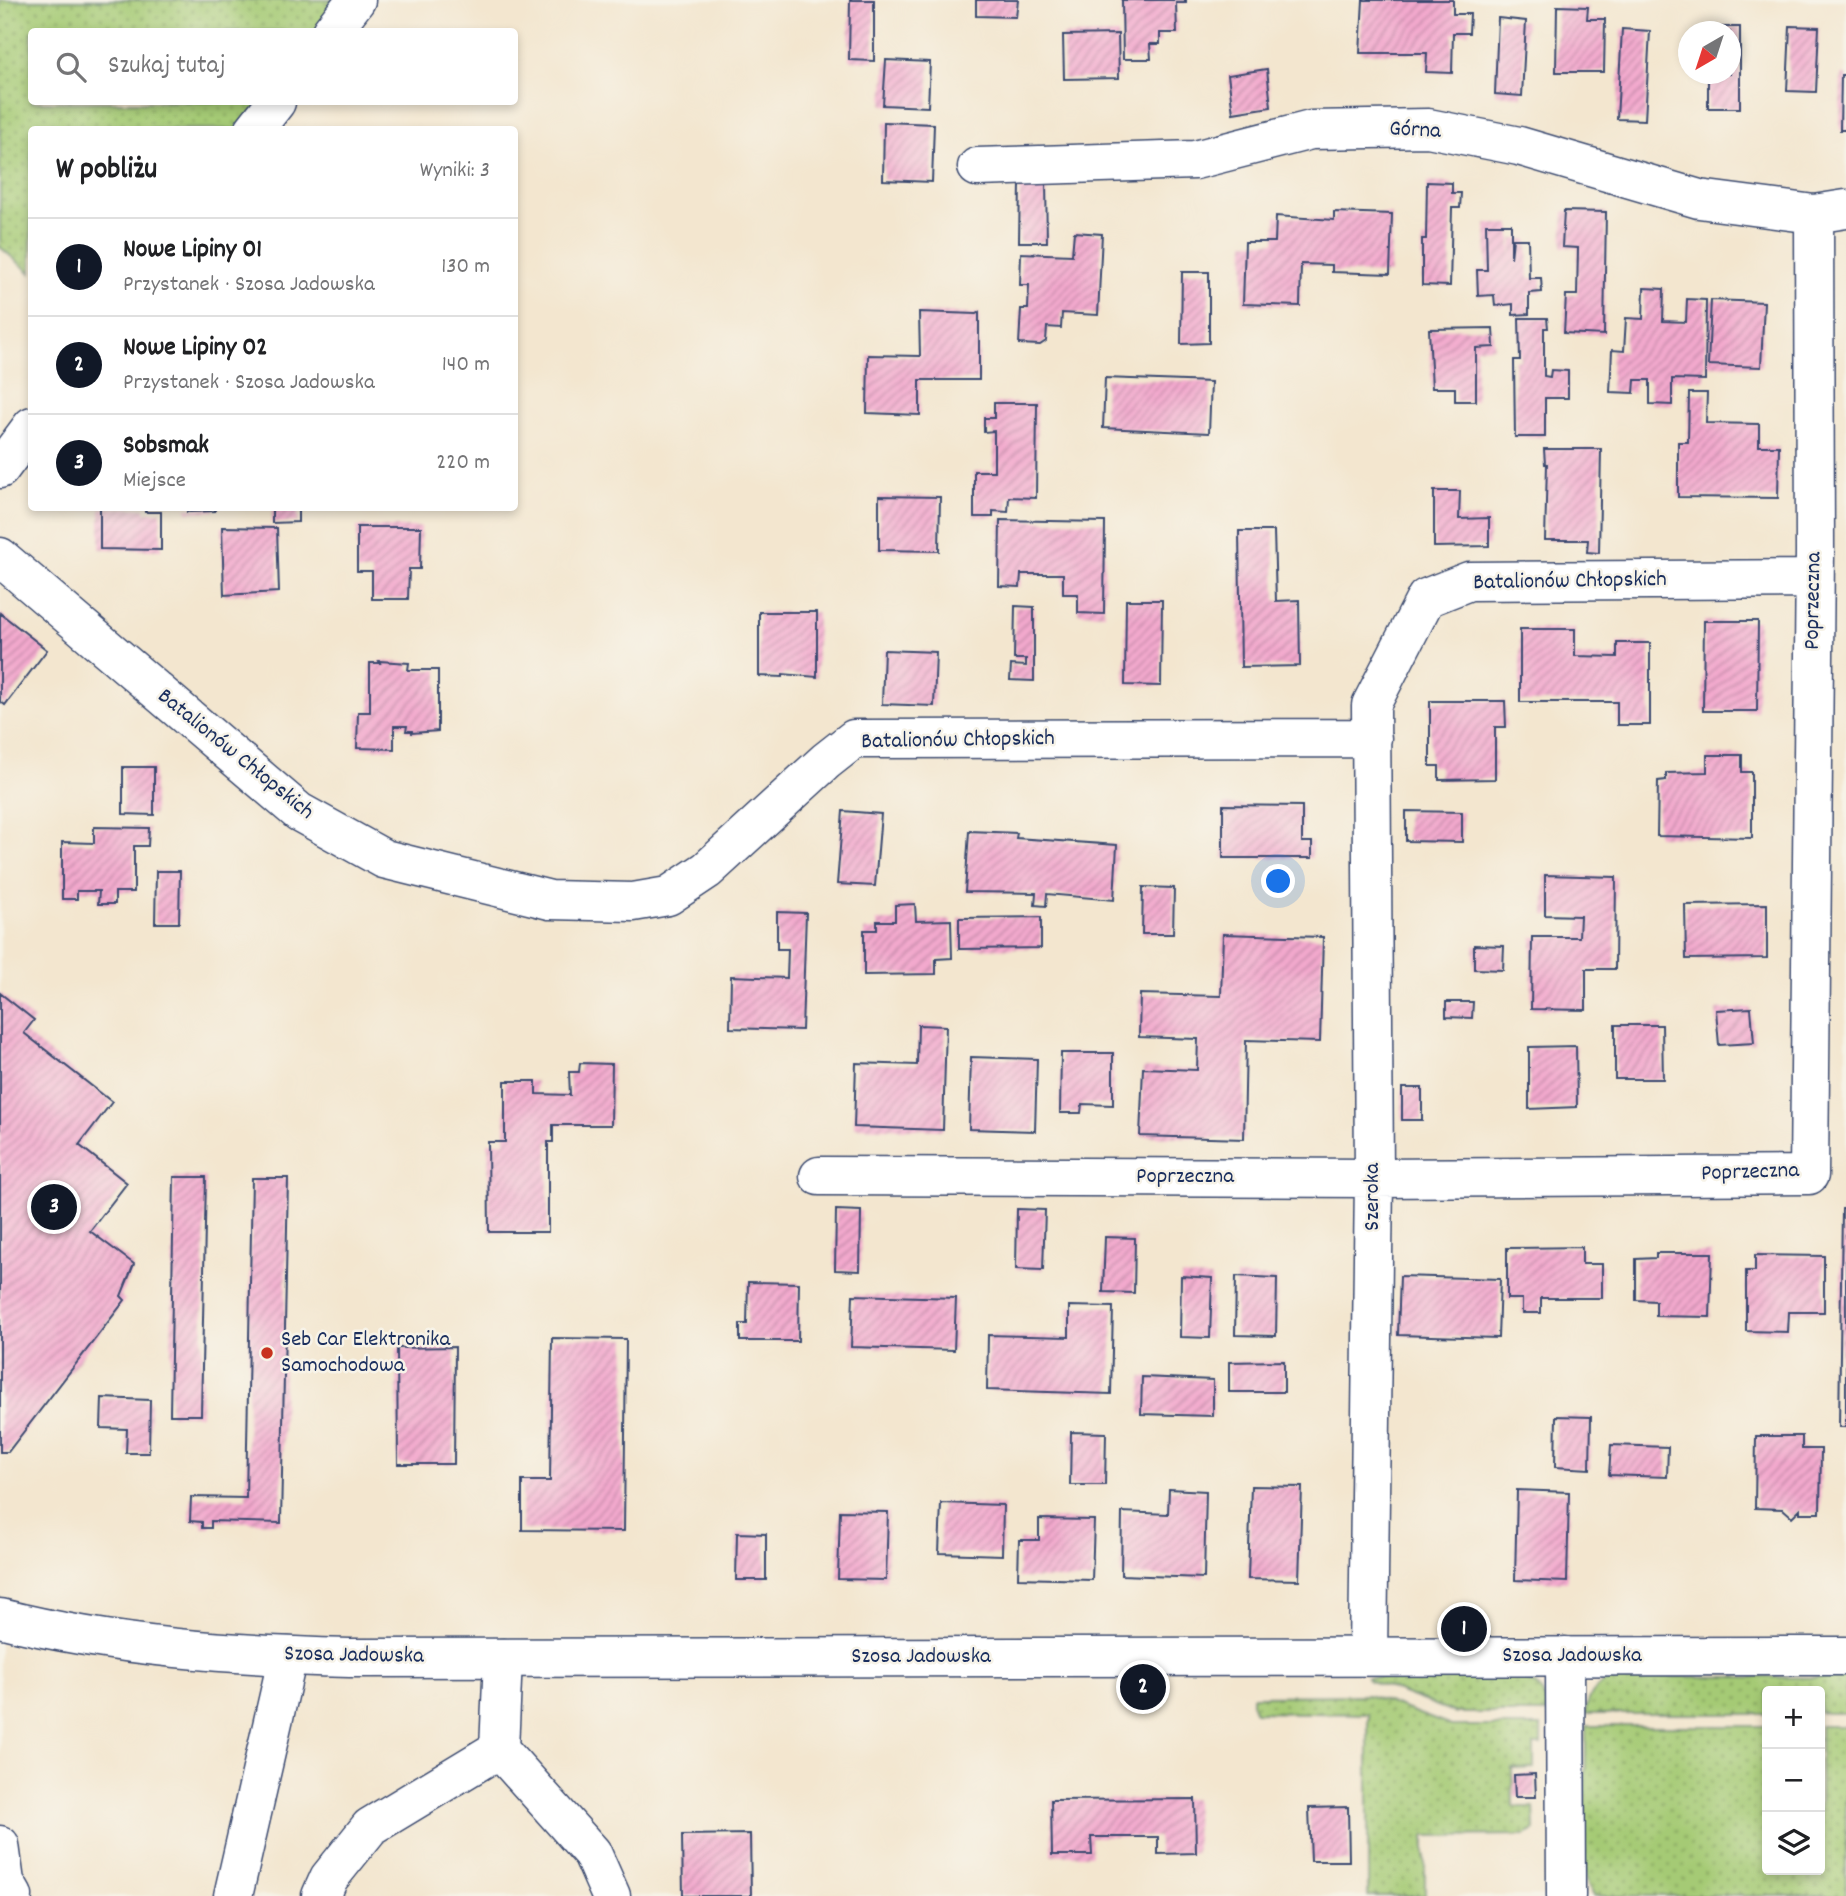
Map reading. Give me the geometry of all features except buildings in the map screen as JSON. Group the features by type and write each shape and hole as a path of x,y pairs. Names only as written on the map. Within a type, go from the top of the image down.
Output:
{"street":[{"path":"334,28 356,0"},
{"path":"257,126 274,105"},
{"name":"Górna","path":"977,167 1195,160 1311,130 1428,128 1519,146 1699,199 1830,212"},
{"name":"Poprzeczna","path":"819,1176 1374,1178 1809,1175 1825,558 1830,212"},
{"path":"0,469 28,431"},
{"name":"Batalionów Chłopskich","path":"0,557 299,812 384,859 550,901 633,902 668,896 707,870 826,761 854,739 1372,738 1371,705 1426,598 1469,581 1825,558"},
{"name":"Szeroka","path":"1368,1656 1374,1178 1372,738"},
{"name":"Szosa Jadowska","path":"0,1618 112,1641 200,1651 288,1656 1846,1656"},
{"path":"233,1896 288,1656"},
{"path":"1565,1656 1566,1896"},
{"path":"503,1658 499,1749 592,1853 611,1896"},
{"path":"321,1896 329,1878 370,1828 499,1749"},
{"path":"0,1845 6,1886"}],"green space":[{"path":"0,0 342,0 320,28 28,28 28,105 260,105 239,126 28,126 28,270 0,247"},
{"path":"1514,1676 1528,1680 1538,1688 1545,1699 1548,1713 1456,1713 1368,1680 1367,1677"},
{"path":"1616,1678 1846,1678 1846,1713 1825,1713 1825,1686 1762,1686 1762,1714 1585,1714 1589,1699 1597,1688"},
{"path":"1368,1695 1451,1726 1541,1726 1541,1745 1534,1745 1534,1768 1512,1769 1513,1807 1534,1807 1535,1830 1525,1835 1425,1836 1425,1896 1368,1896 1368,1714 1255,1712 1252,1696"},
{"path":"1586,1726 1762,1726 1762,1875 1825,1875 1825,1726 1846,1726 1846,1896 1594,1896 1588,1885 1584,1864"}],"place":[{"name":"Sobsmak","path":"54,1207"},
{"name":"Seb Car Elektronika Samochodowa","path":"267,1353"},
{"name":"Nowe Lipiny 01","path":"1464,1629"},
{"name":"Nowe Lipiny 02","path":"1143,1687"}]}
